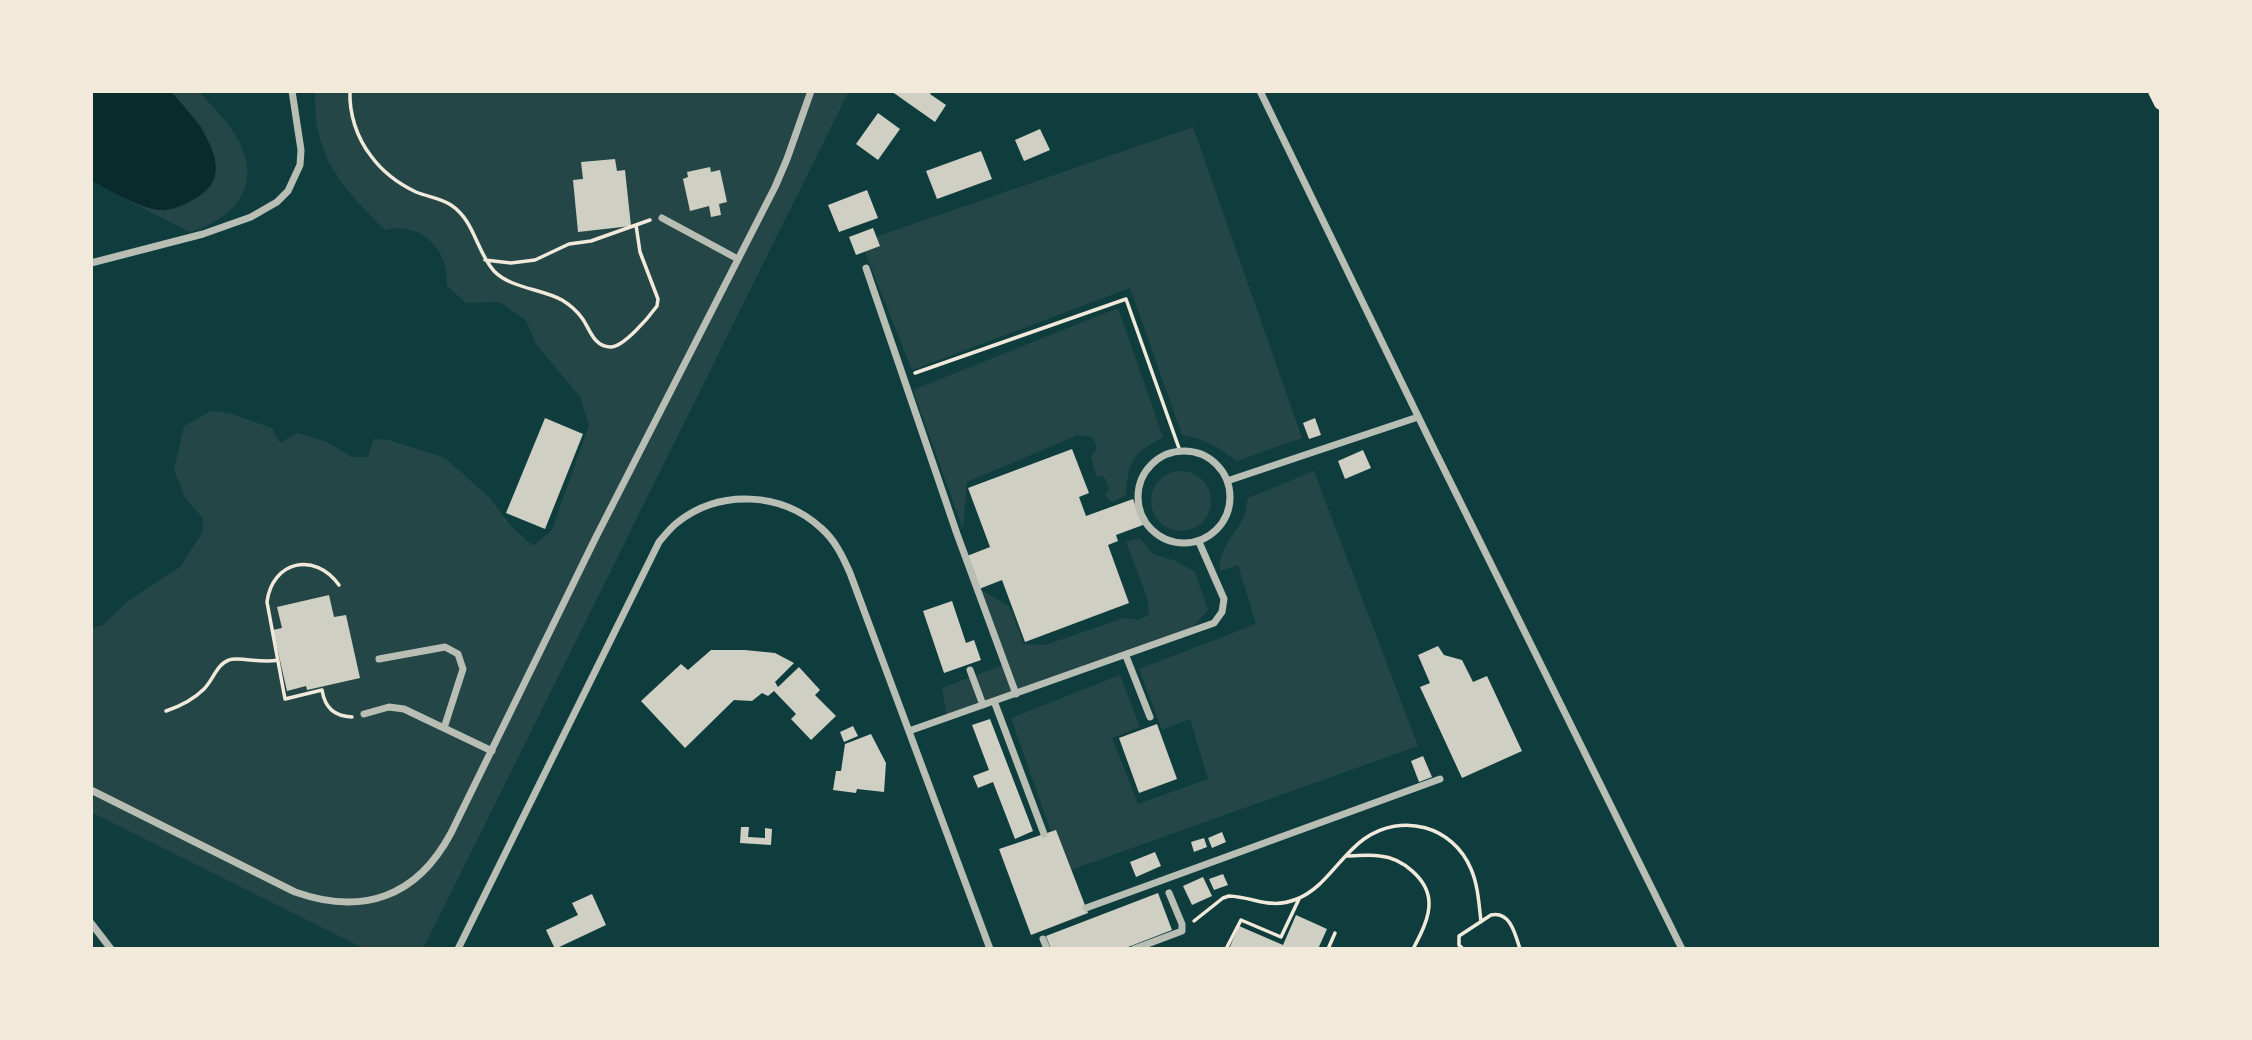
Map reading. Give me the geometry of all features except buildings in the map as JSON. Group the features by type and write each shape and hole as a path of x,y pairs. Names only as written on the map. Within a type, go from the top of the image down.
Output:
{"main road":[{"path":"2155,91 2161,103"}],"street":[{"path":"91,263 203,234 251,217 277,202 288,191 300,165 301,150 292,91"},
{"path":"91,790 295,892 317,900 340,904 364,902 386,896 407,886 433,863 492,751 787,159 811,91"},
{"path":"1260,91 1418,417 1682,949"},
{"path":"662,218 736,258"},
{"path":"866,268 957,534 1016,694"},
{"path":"1227,481 1418,417"},
{"path":"1180,451 1203,455 1222,470 1227,481 1230,506 1226,517 1210,536 1199,542 1173,543 1161,538 1150,530 1138,507 1137,494 1146,470 1155,460 1167,454 1180,451"},
{"path":"458,949 659,541 677,522 699,509 724,500 751,498 777,502 801,513 822,528 839,549 990,949"},
{"path":"909,731 1214,623 1222,612 1224,599 1199,542"},
{"path":"379,659 445,648 458,654 463,669 444,728"},
{"path":"1126,656 1150,718"},
{"path":"970,670 983,705"},
{"path":"994,701 1044,834"},
{"path":"365,714 396,707 492,751"},
{"path":"1086,908 1440,779"},
{"path":"1134,949 1182,931 1182,924 1169,893"},
{"path":"91,923 111,949"},
{"path":"1043,939 1047,949"}],"path":[{"path":"350,91 353,120 360,139 370,156 384,171 417,192 451,204 463,215 485,260 497,274 561,300 583,319 595,341 603,346 613,348 622,343 657,306 658,299 640,252 636,225"},
{"path":"485,260 511,263 535,260 569,244 591,241 662,218"},
{"path":"904,377 1126,299 1180,451"},
{"path":"339,586 323,569 302,564 281,573 268,591 267,602 285,699 322,690 324,702 331,711 341,717 365,714"},
{"path":"166,711 194,698 226,660 236,658 267,663 278,660"},
{"path":"1182,931 1223,898 1235,896 1271,904 1300,897 1316,888 1364,839 1378,831 1407,825 1432,828 1452,842 1467,860 1475,882 1481,922"},
{"path":"1345,856 1370,855 1390,858 1408,867 1422,883 1429,903 1413,949"},
{"path":"1226,949 1241,920 1281,937 1300,897"},
{"path":"1463,949 1459,945 1459,936 1496,914 1506,917 1520,949"},
{"path":"1328,949 1335,933"}],"shaded area":[{"path":"91,91 170,91 191,114 210,144 215,159 215,174 210,187 188,202 160,210 135,203 91,180"},
{"path":"170,91 199,91 234,133 243,150 247,167 247,181 234,207 222,217 190,232 113,193 149,207 168,210 191,201 215,178 202,127"},
{"path":"315,91 849,91 423,949 365,949 91,812 91,628 103,625 128,601 180,567 202,533 203,518 185,498 174,470 184,426 211,411 229,413 272,428 280,443 297,433 327,442 352,457 368,457 373,439 389,440 445,458 489,497 511,526 533,546 552,530 589,425 580,397 536,344 526,321 500,302 466,303 447,286 444,263 428,239 404,229 385,230 355,199 325,153 319,135"},
{"path":"1193,127 1302,438 1237,461 1211,444 1182,435 1130,288 912,370 861,242"},
{"path":"1118,308 1163,437 1145,448 1134,459 1128,474 1126,495 1112,502 1105,496 1109,488 1104,477 1096,476 1091,457 1097,447 1092,437 1078,435 967,482 963,529 913,390"},
{"path":"1181,471 1198,476 1206,484 1211,501 1206,518 1198,526 1181,531 1164,526 1156,518 1151,501 1156,484 1164,476"},
{"path":"1314,471 1418,746 1065,872 1011,718 1120,675 1140,727 1112,738 1138,804 1208,779 1190,719 1162,730 1139,669 1256,624 1238,565 1220,571 1221,557 1243,518 1248,498"},
{"path":"1140,538 1153,554 1176,561 1195,572 1208,610 1192,628 947,717 942,688 1008,663 981,590 1009,606 1024,644 1045,645 1124,618 1139,620 1149,614 1147,597 1126,542"}]}
